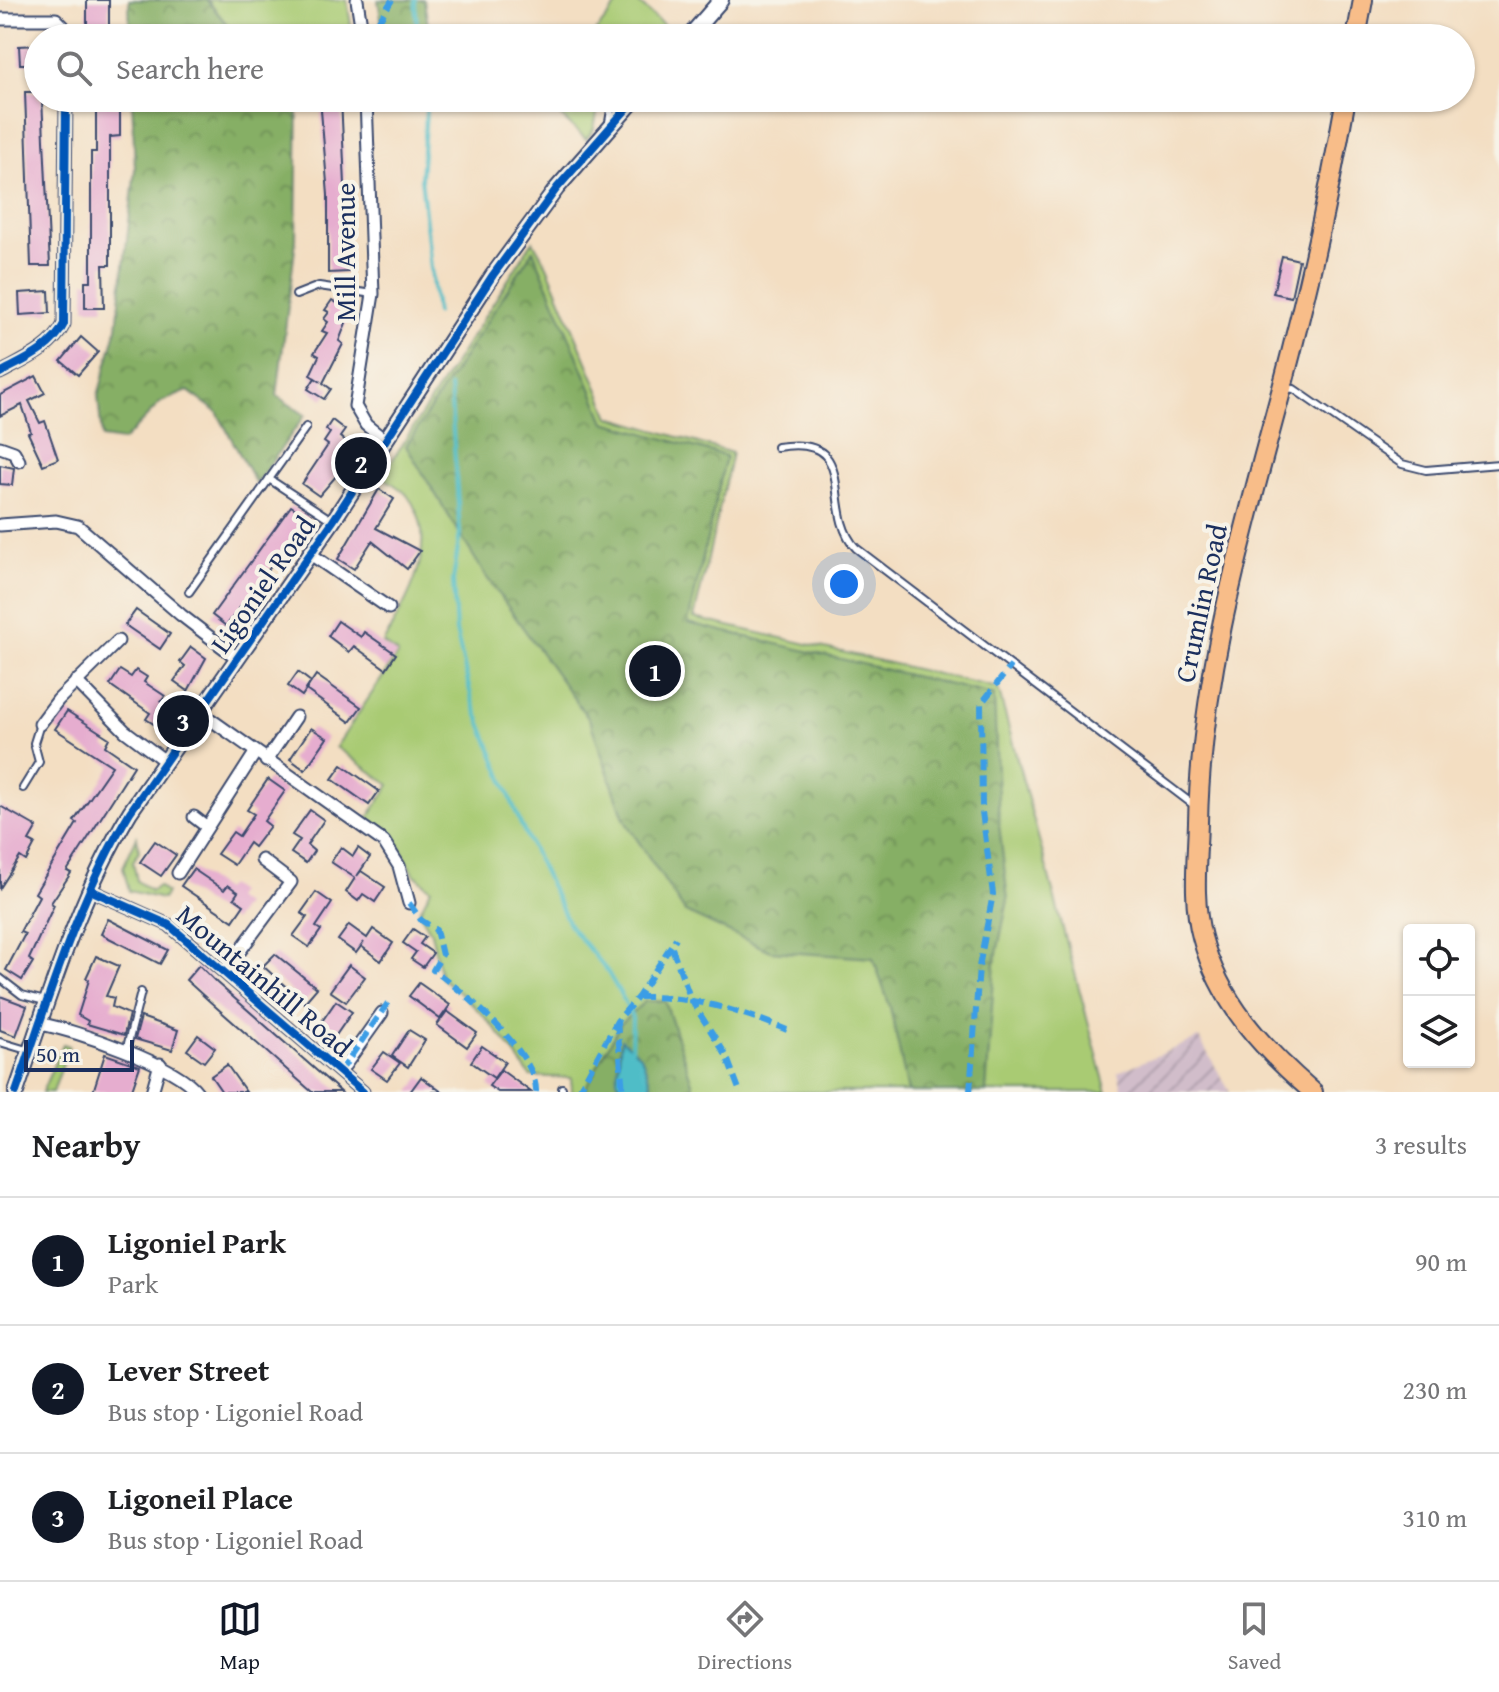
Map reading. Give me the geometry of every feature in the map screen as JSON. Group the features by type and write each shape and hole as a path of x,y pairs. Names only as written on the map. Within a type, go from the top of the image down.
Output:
{"main road":[{"path":"1359,24 1363,0"},
{"name":"Crumlin Road","path":"1313,1092 1251,1032 1213,973 1201,934 1196,875 1198,808 1202,742 1211,683 1249,503 1282,388 1343,112"}],"street":[{"path":"357,0 361,24"},
{"path":"700,24 721,0"},
{"path":"0,19 56,19 61,24"},
{"path":"0,373 34,354 59,335 66,312 66,112"},
{"name":"Mill Avenue","path":"366,112 373,294 355,406 366,425 386,441"},
{"name":"Ligoniel Road","path":"16,1092 90,890 110,845 333,521 493,275 587,153 623,112"},
{"path":"0,447 14,452 19,461"},
{"path":"0,525 56,521 78,526 181,615 237,658"},
{"path":"309,553 389,608"},
{"path":"40,724 76,681 118,641"},
{"path":"76,681 125,731 165,761"},
{"path":"200,712 384,842 399,866 409,903"},
{"path":"266,761 296,717"},
{"path":"178,873 255,753"},
{"path":"194,817 207,827"},
{"path":"225,971 291,882 262,860"},
{"name":"Mountainhill Road","path":"90,890 155,916 225,971 363,1092"},
{"path":"340,1072 382,1013"},
{"path":"41,1024 160,1064 184,1077 197,1092"},
{"path":"152,1092 160,1064"}],"lane":[{"path":"608,129 611,112"},
{"path":"296,295 319,286 373,294"},
{"path":"1282,388 1294,389 1402,464 1426,470 1499,464"},
{"path":"189,592 306,427"},
{"path":"777,447 798,444 824,455 837,480 839,525 856,548 1178,796 1198,808"},
{"path":"269,479 333,521"},
{"path":"23,788 39,762 34,743 40,724"},
{"path":"0,978 22,995 48,1001"},
{"path":"126,1051 141,992"},
{"path":"0,1042 30,1051"}],"shaded area":[{"path":"1199,1038 1230,1092 1123,1092 1118,1072"}],"green space":[{"path":"129,0 207,0 227,24 130,24"},
{"path":"207,0 347,0 351,24 227,24"},
{"path":"378,0 424,0 428,24 382,24"},
{"path":"621,0 635,0 662,24 602,24"},
{"path":"133,112 298,112 296,240 277,396 305,415 256,484 217,412 188,391 161,402 123,441 102,438 98,396 117,327 135,169"},
{"path":"556,112 598,112 593,131 586,139"},
{"path":"533,241 547,266 610,417 732,453 694,618 998,688 1107,1092 572,1092 571,1078 530,1076 490,1022 441,978 431,932 419,912 431,889 414,874 396,839 368,818 390,785 336,747 398,654 383,643 410,590 422,552 418,513 407,495 382,476"},
{"path":"533,250 605,422 726,456 688,623 994,695 999,824 1008,900 995,963 986,1092 908,1092 890,1007 873,958 770,951 685,912 625,821 590,721 485,575 406,446"},
{"path":"137,837 139,851 133,862 137,881 151,891 158,886 166,893 162,899 129,891 123,867"},
{"path":"645,1001 665,1001 695,1092 654,1092 641,1056 621,1040 617,1079 624,1092 583,1092 621,1023"},
{"path":"63,1044 69,1046 53,1092 42,1092"}],"water":[{"path":"621,1039 641,1056 654,1092 624,1092 617,1079"}],"building":[{"path":"87,0 109,0 109,24 87,24"},
{"path":"19,46 24,46 24,64 20,64"},
{"path":"26,112 43,112 50,266 31,266"},
{"path":"96,112 120,112 120,136 110,137 110,265 103,265 104,308 85,308 85,281 91,281 91,152 96,152"},
{"path":"321,112 342,112 349,272 328,273 328,195"},
{"path":"1282,256 1299,260 1291,297 1273,293"},
{"path":"49,291 50,313 20,315 19,293"},
{"path":"332,300 348,310 341,320 346,323 339,341 343,344 323,383 331,389 324,399 308,389 315,378 310,375 319,356 314,353 327,333 322,331 328,322 324,319 329,312 325,310"},
{"path":"81,337 98,352 78,375 61,361"},
{"path":"36,376 45,393 29,401 40,423 45,421 58,459 43,465 28,433 31,432 22,405 0,416 0,395"},
{"path":"332,420 345,430 340,437 347,443 340,451 346,455 339,463 344,467 319,496 302,484 328,445 324,442 330,433 326,429"},
{"path":"0,465 14,468 12,485 0,484"},
{"path":"379,489 394,499 376,528 420,551 407,569 372,541 354,569 338,559"},
{"path":"291,506 308,517 226,626 212,615"},
{"path":"136,610 170,634 160,649 125,625"},
{"path":"338,621 361,637 364,632 396,654 386,669 354,646 349,652 328,636"},
{"path":"191,647 206,658 188,691 174,681 185,666 180,662"},
{"path":"120,670 131,677 136,670 147,677 144,682 165,696 161,702 175,711 163,730 146,719 150,713 110,685"},
{"path":"298,672 311,682 302,696 288,686"},
{"path":"316,675 361,707 350,722 306,690"},
{"path":"67,711 109,738 105,746 134,766 67,871 71,873 51,903 54,905 29,959 33,962 22,980 6,970 25,934 20,932 39,896 35,893 77,823 74,821 112,766 55,729"},
{"path":"311,728 327,738 305,770 290,759"},
{"path":"342,765 379,791 369,805 332,779"},
{"path":"268,779 285,791 264,821 270,826 254,847 249,843 234,865 217,854 233,832 239,836 254,814 247,810"},
{"path":"0,806 37,827 29,841 35,844 26,861 20,857 0,888"},
{"path":"310,810 324,820 307,845 314,851 306,863 291,853 300,840 292,835"},
{"path":"155,841 176,855 161,876 140,862"},
{"path":"341,847 353,856 358,848 370,857 357,876 361,871 385,887 375,902 363,894 358,901 346,892 355,878 331,862"},
{"path":"193,869 224,890 228,885 238,892 234,898 244,905 233,921 181,886"},
{"path":"316,892 332,903 316,927 321,930 309,947 293,936 307,917 301,913"},
{"path":"108,919 168,950 160,964 101,934"},
{"path":"349,925 367,938 373,929 393,943 381,961 361,946 356,953 338,940"},
{"path":"413,929 425,937 420,944 433,953 423,967 411,959 416,952 403,943"},
{"path":"275,954 317,988 304,1003 263,966"},
{"path":"96,956 119,966 106,996 114,998 112,1007 129,1014 124,1035 87,1024 88,1021 78,1015 89,980 86,978"},
{"path":"199,965 341,1092 312,1092 217,1008 186,980"},
{"path":"349,965 365,977 346,1002 330,991"},
{"path":"419,983 450,1005 440,1019 409,996"},
{"path":"0,996 27,1006 16,1036 0,1030"},
{"path":"336,1001 352,1012 334,1038 318,1027"},
{"path":"447,1011 477,1033 467,1047 437,1025"},
{"path":"141,1017 178,1030 172,1050 135,1039"},
{"path":"409,1030 425,1040 408,1067 392,1056"},
{"path":"198,1035 215,1048 204,1062 187,1050"},
{"path":"482,1046 505,1062 494,1078 471,1062"},
{"path":"384,1052 400,1063 387,1080 371,1069"},
{"path":"105,1054 140,1066 131,1092 93,1092"},
{"path":"227,1065 246,1092 222,1092 211,1076"},
{"path":"501,1070 531,1092 498,1092 489,1086"},
{"path":"421,1077 442,1092 410,1092"}],"waterway":[{"path":"415,0 417,24"},
{"path":"426,112 421,178 436,313"},
{"path":"450,387 460,533 453,581 456,631 472,700 521,825 570,926 607,971 625,1002 632,1018 631,1050"}],"marked path":[{"path":"377,24 392,0"},
{"path":"970,1092 979,967 993,894 982,812 981,704 1011,666"},
{"path":"409,903 421,920 436,930 442,955 433,970 479,1007 512,1042 525,1060 536,1092"},
{"path":"578,1092 617,1021 638,997 676,938"},
{"path":"672,948 691,1000 726,1055 740,1092"},
{"path":"638,997 677,999 714,1006 787,1030"},
{"path":"340,1072 390,1000"},
{"path":"617,1021 623,1092"}],"cycle path":[{"path":"0,373 45,347 64,324 66,112"},
{"path":"16,1092 80,913 130,812 333,521 493,275 557,188 624,112"},
{"path":"90,890 169,925 363,1092"}],"place":[{"name":"Lever Street","path":"361,463"},
{"name":"Ligoniel Park","path":"655,671"},
{"name":"Ligoneil Place","path":"183,721"}]}
